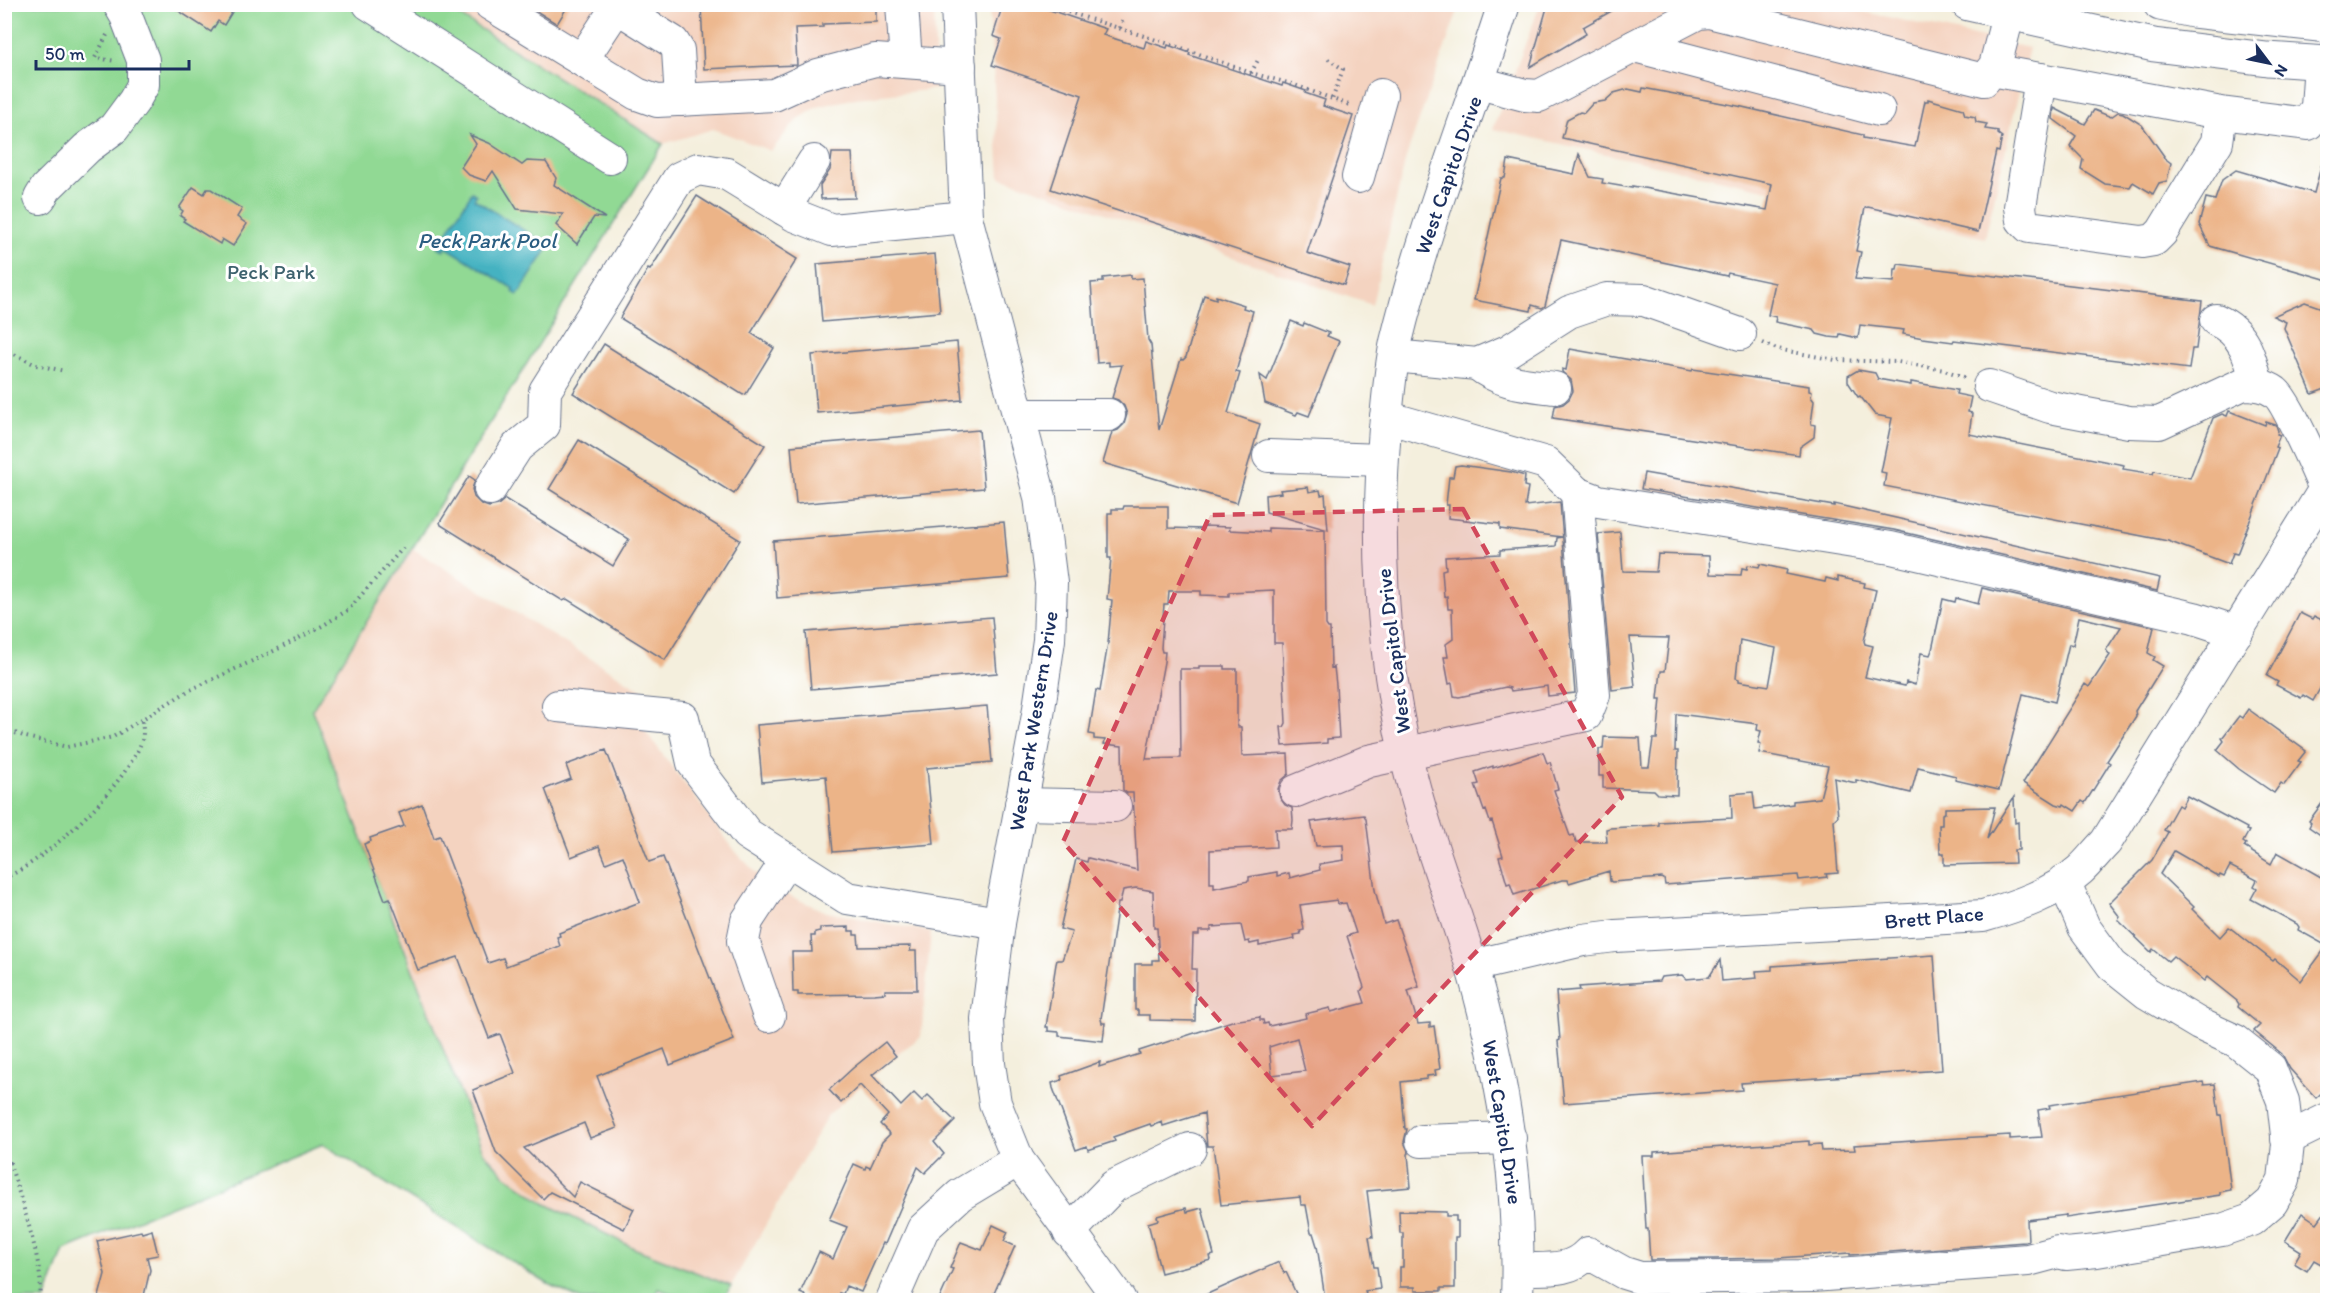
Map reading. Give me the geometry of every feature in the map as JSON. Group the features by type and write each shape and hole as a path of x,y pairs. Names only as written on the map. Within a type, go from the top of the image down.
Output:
{"main road":[{"path":"1968,4 2010,9 2154,45 2267,59 2324,63"},
{"path":"2160,4 2193,11 2328,26"}],"street":[{"path":"40,198 46,188 87,148 114,128 134,101 142,84 143,60 119,4"},
{"path":"369,4 610,158"},
{"path":"490,4 646,98 657,101 774,95 818,75 875,60 960,66"},
{"path":"902,4 906,62"},
{"name":"West Park Western Drive","path":"957,4 966,217 1040,497 1051,583 1049,640 999,924 987,1019 989,1064 995,1103 1018,1160 1120,1300"},
{"name":"West Capitol Drive","path":"1504,4 1415,275 1394,356 1382,460 1381,564 1384,622 1405,752 1424,826 1472,966 1490,1031 1510,1138 1517,1214 1517,1300"},
{"path":"1479,83 1525,95 1539,96 1698,13 1709,12 1739,12 1984,80 1995,66 2010,9"},
{"path":"582,60 613,13 625,12 673,42 678,50 681,100"},
{"path":"1635,46 1879,110"},
{"path":"1992,69 2221,113 2308,124 2317,107 2324,63"},
{"path":"2041,79 2020,207 2022,220 2029,227 2142,242 2154,240 2162,232 2217,142 2221,113"},
{"path":"1359,177 1381,95"},
{"path":"784,209 806,170 814,161"},
{"path":"490,489 517,447 544,425 545,391 680,178 698,169 727,174 794,215 832,230 966,217"},
{"path":"1394,356 1477,364 1508,351 1569,312 1606,299 1644,300 1740,334"},
{"path":"2216,320 2229,326 2241,339 2257,384"},
{"path":"1477,364 1492,375 1513,383 1555,388"},
{"path":"1989,386 2050,407 2129,422 2158,423 2243,384 2257,384 2277,394 2314,462 2326,490"},
{"path":"1018,415 1109,415"},
{"path":"1386,417 1546,463 1577,493 1598,501 1891,548 2194,618 2237,632"},
{"path":"1269,456 1382,460"},
{"name":"Brett Place","path":"1472,966 1582,940 1615,936 1983,916 2018,906 2064,881 2080,870 2106,842 2326,490"},
{"path":"1296,791 1369,761 1586,715 1594,695 1577,493"},
{"path":"558,706 683,718 693,763 747,834 847,898 999,924"},
{"path":"1021,804 1115,806"},
{"path":"769,1016 742,941 747,921 787,860"},
{"path":"1518,1269 1566,1267 1580,1262 1588,1253 1624,1273 1640,1278 1812,1276 2028,1260 2058,1252 2066,1254 2097,1251 2222,1230 2251,1220 2272,1202 2284,1180 2287,1139 2283,1101 2270,1068 2236,1041 2199,1024 2147,993 2112,965 2084,927 2064,881"},
{"path":"2287,1139 2328,1119"},
{"path":"1422,1141 1510,1138"},
{"path":"1069,1232 1114,1186 1190,1149"},
{"path":"891,1300 924,1229 960,1195 1018,1160"}],"path":[{"path":"1057,4 1055,8 1251,73 1292,84 1349,105"},
{"path":"1120,28 1124,17"},
{"path":"1328,59 1343,69 1332,99"},
{"path":"1251,73 1257,60"},
{"path":"1740,334 1777,349 1835,360 1898,362 1944,370 1989,386"},
{"path":"4,349 36,365 65,371"},
{"path":"4,729 67,747 113,737 188,691 278,649 348,610 404,548"},
{"path":"4,878 68,835 124,775 142,741 142,720"},
{"path":"4,1165 10,1163 38,1264 41,1283 39,1300"}],"highlighted area":[{"path":"1463,509 1622,797 1312,1126 1063,842 1210,515"}],"shaded area":[{"path":"443,5 934,5 936,89 856,98 817,107 797,120 771,151 713,129 663,144"},
{"path":"989,5 1460,5 1406,157 1372,305 1000,177"},
{"path":"1540,5 1833,5 2029,48 1985,238 1493,129"},
{"path":"413,549 648,694 642,716 646,732 736,852 755,872 783,893 827,912 931,932 921,1037 897,1054 828,1115 731,1286 636,1249 544,1203 505,1175 483,1152 312,710"}],"green space":[{"name":"Peck Park","path":"5,5 443,5 663,144 312,710 483,1152 505,1175 544,1203 636,1249 731,1286 723,1300 690,1300 658,1289 654,1300 581,1300 548,1284 323,1144 64,1250 45,1300 5,1300"}],"water":[{"name":"Peck Park Pool","path":"472,192 476,195 474,199 544,243 547,239 552,242 518,295 513,292 514,289 446,247 444,250 438,247"}],"building":[{"path":"168,4 237,4 224,25 218,21 211,32"},
{"path":"525,4 569,4 557,24"},
{"path":"701,4 876,4 876,22 823,24 823,27 795,28 797,65 704,69"},
{"path":"1003,4 1032,4 1106,29 1103,35 1144,48 1146,41 1167,48 1168,45 1190,53 1189,55 1282,86 1283,83 1306,91 1305,93 1325,100 1323,106 1353,116 1307,253 1350,267 1344,285 1051,189 1082,95 992,65 1001,39 993,36"},
{"path":"1548,4 1624,4 1583,27 1586,34 1530,67"},
{"path":"1643,88 1738,106 1863,135 1863,138 1915,147 1925,101 1928,99 1963,109 1965,115 1975,117 1976,122 1987,124 1985,129 1998,131 2002,137 1999,152 1996,151 1978,232 1865,208 1856,251 1861,252 1855,279 1894,282 1895,269 1898,264 2202,301 2196,349 2192,349 2189,369 1923,338 1903,334 1904,330 1860,325 1858,338 1840,334 1839,338 1829,337 1817,334 1814,330 1775,322 1776,317 1768,315 1775,283 1728,273 1727,276 1561,240 1545,306 1542,308 1532,305 1531,311 1474,300 1501,178 1505,178 1508,160 1574,174 1579,154 1590,177 1603,179 1602,183 1632,188 1632,186 1767,210 1772,184 1562,138 1567,119 1580,112 1584,113 1593,103 1605,101 1614,93 1628,89 1642,92"},
{"path":"2054,108 2085,124 2094,110 2111,117 2118,112 2123,113 2142,125 2163,157 2171,163 2167,181 2159,183 2153,194 2133,182 2130,187 2105,184 2081,169 2083,159 2070,146 2076,136 2053,119"},
{"path":"470,135 489,143 522,165 527,161 546,162 556,178 554,185 605,218 594,217 577,244 556,225 563,214 517,209 493,171 486,181 469,175 461,167 476,144"},
{"path":"832,153 852,153 855,198 821,199 820,185 830,170"},
{"path":"2322,163 2328,163 2328,280 2210,246 2199,224 2206,198 2215,200 2222,180 2236,170 2314,193"},
{"path":"193,187 204,194 207,189 211,189 242,209 237,217 247,224 233,246 222,239 220,244 183,221 185,219 180,216 183,211 179,208"},
{"path":"697,196 797,259 751,333 774,348 746,394 743,395 620,318 648,269 650,270"},
{"path":"935,254 940,312 822,322 817,264"},
{"path":"1131,275 1131,279 1143,278 1159,430 1181,359 1186,357 1204,295 1216,299 1216,296 1244,305 1243,308 1253,311 1236,372 1240,373 1228,413 1260,424 1237,503 1103,463 1112,432 1124,424 1127,414 1124,406 1112,398 1122,365 1109,366 1109,362 1097,363 1091,283 1103,282 1103,278"},
{"path":"2305,302 2328,310 2328,388 2312,394 2284,328 2286,322 2273,316"},
{"path":"1291,321 1303,326 1304,323 1329,333 1327,336 1339,341 1309,416 1298,412 1296,415 1265,403 1260,375 1267,380"},
{"path":"957,342 962,400 817,413 812,355"},
{"path":"604,344 765,445 734,494 573,393"},
{"path":"1570,349 1692,371 1693,369 1809,386 1814,401 1811,424 1815,425 1814,437 1800,447 1799,455 1553,418 1555,406 1569,399 1573,391 1571,380 1562,372 1562,369 1566,370"},
{"path":"1858,370 1875,373 1878,379 1957,390 1956,394 1971,397 1968,412 1972,413 1969,434 2124,465 2123,469 2153,474 2154,471 2190,478 2213,418 2222,414 2227,416 2229,411 2265,425 2266,422 2276,425 2277,434 2280,435 2275,447 2278,448 2237,554 2233,553 2229,564 2168,541 1884,486 1886,473 1881,472 1892,418 1875,415 1860,396 1858,397 1848,382 1848,376"},
{"path":"979,430 984,488 796,504 791,446"},
{"path":"579,440 740,540 665,660 567,599 563,601 441,525 440,522 469,476 475,480 472,489 474,497 481,504 489,507 498,505 505,499 613,566 629,539 549,489"},
{"path":"1461,465 1525,476 1524,486 1528,487 1525,506 1560,502 1575,693 1548,696 1547,686 1511,691 1506,687 1459,697 1454,696 1452,683 1449,684 1444,657 1448,657 1446,644 1453,639 1452,609 1448,609 1447,596 1444,597 1442,570 1446,569 1445,557 1500,554 1500,550 1556,546 1557,538 1562,537 1500,529 1500,524 1448,518 1449,505 1446,505 1449,477 1453,477 1455,466"},
{"path":"1644,473 1834,506 1834,504 2160,578 2157,591 1894,530 1641,489"},
{"path":"1308,487 1309,492 1320,490 1321,495 1325,494 1328,530 1266,512 1265,495 1281,493 1280,490"},
{"path":"1124,506 1168,506 1168,528 1230,527 1229,530 1268,532 1268,528 1325,530 1326,625 1330,628 1331,668 1334,667 1339,738 1327,739 1327,743 1283,746 1281,727 1284,727 1286,723 1282,643 1274,643 1274,590 1229,592 1229,596 1201,595 1201,591 1169,591 1168,604 1164,604 1161,648 1162,652 1165,652 1164,662 1146,759 1181,758 1180,669 1225,666 1225,669 1237,669 1237,723 1238,727 1241,727 1242,756 1288,754 1289,774 1281,781 1278,789 1285,805 1292,808 1293,820 1292,829 1275,829 1276,847 1210,850 1210,883 1214,883 1214,888 1249,881 1249,877 1277,872 1277,876 1289,873 1290,878 1320,870 1319,864 1344,860 1343,845 1316,846 1311,822 1364,815 1366,819 1375,890 1384,924 1396,920 1419,987 1408,991 1418,1024 1430,1023 1430,1027 1434,1026 1440,1069 1435,1070 1436,1075 1427,1076 1427,1079 1401,1082 1405,1129 1407,1129 1404,1142 1409,1153 1411,1187 1367,1191 1373,1237 1369,1237 1380,1289 1365,1291 1366,1295 1338,1300 1338,1295 1325,1298 1317,1246 1313,1233 1311,1233 1306,1205 1301,1205 1300,1197 1221,1205 1213,1146 1207,1146 1204,1113 1163,1126 1162,1122 1151,1126 1150,1124 1113,1137 1115,1141 1088,1150 1087,1146 1076,1150 1053,1088 1052,1083 1062,1080 1061,1076 1100,1062 1099,1067 1140,1054 1139,1051 1232,1021 1260,1017 1264,1024 1268,1023 1269,1026 1306,1018 1305,1014 1330,1008 1331,1012 1365,1003 1361,991 1364,987 1347,936 1356,933 1346,903 1338,904 1337,900 1300,905 1304,930 1300,931 1301,934 1294,935 1295,939 1259,946 1259,942 1250,944 1249,941 1245,942 1241,925 1211,927 1211,931 1199,931 1199,935 1193,935 1192,969 1196,969 1195,1021 1150,1020 1150,1015 1138,1015 1138,1010 1135,1010 1135,964 1152,964 1152,960 1159,960 1157,928 1154,928 1153,891 1136,888 1123,890 1120,903 1118,903 1101,1019 1102,1023 1105,1023 1103,1041 1059,1036 1059,1032 1048,1031 1046,1027 1057,960 1062,960 1072,932 1060,929 1076,859 1087,862 1088,858 1137,870 1133,793 1123,790 1122,746 1104,744 1105,740 1094,739 1094,735 1089,734 1096,690 1100,691 1112,600 1107,599 1111,558 1108,558 1108,513 1112,513 1112,509 1123,509","holes":["1297,1038 1305,1071 1272,1075 1269,1047"]},
{"path":"1004,522 1009,578 777,598 773,541"},
{"path":"1620,532 1623,571 1656,572 1658,554 1709,556 1710,574 1741,575 1742,568 1747,569 1748,565 1759,567 1760,564 1787,570 1786,574 1825,582 1826,578 1838,581 1838,577 1865,583 1864,587 1876,590 1864,641 1865,644 1873,646 1865,677 1905,686 1906,682 1915,685 1921,653 1930,655 1932,650 1943,599 1955,602 1956,598 1978,604 1982,588 2154,627 2148,653 2155,657 2153,660 2163,666 2135,711 2136,716 2107,761 2110,763 2085,803 2082,801 2075,811 2064,804 2063,806 2056,804 2023,783 2085,684 2089,687 2110,655 2106,650 2121,627 2079,617 2073,645 2069,644 2055,702 2023,694 1999,790 1955,780 1956,776 1918,767 1911,793 1856,780 1856,783 1834,778 1838,816 1834,820 1838,873 1826,874 1827,877 1799,880 1798,875 1665,885 1662,878 1612,882 1609,871 1569,883 1568,880 1562,880 1514,895 1510,883 1507,884 1499,857 1503,856 1492,821 1490,822 1486,810 1484,811 1475,785 1479,784 1475,772 1543,752 1547,763 1550,762 1558,789 1554,790 1570,836 1574,835 1576,842 1607,842 1606,829 1610,828 1659,825 1659,822 1732,818 1731,794 1753,792 1755,809 1820,798 1828,766 1759,753 1761,744 1758,743 1761,731 1757,730 1758,724 1678,714 1676,715 1675,751 1678,751 1677,795 1658,794 1654,790 1603,788 1603,776 1599,776 1599,749 1603,749 1604,737 1640,738 1642,767 1649,767 1653,739 1657,739 1661,671 1665,671 1669,638 1630,637 1635,687 1612,690 1598,534","holes":["1740,640 1776,648 1769,686 1739,681 1736,678"]},
{"path":"2300,613 2312,619 2314,616 2328,623 2328,674 2313,701 2303,695 2301,698 2276,685 2278,682 2267,676"},
{"path":"992,617 997,673 811,689 806,632"},
{"path":"987,706 992,762 927,768 934,844 833,852 826,776 762,782 757,725"},
{"path":"2248,709 2306,751 2284,785 2281,783 2274,793 2239,769 2217,750 2224,741 2222,738 2239,716 2242,718"},
{"path":"606,750 649,862 663,857 734,1040 670,1065 664,1049 597,1076 617,1128 590,1138 584,1123 524,1148 573,1197 580,1182 634,1209 624,1229 550,1192 543,1199 496,1152 473,1090 515,1073 500,1034 489,1038 458,957 418,970 390,898 385,900 364,844 371,841 370,838 404,826 399,813 422,804 434,838 440,836 488,963 503,958 506,966 560,946 557,937 560,936 559,933 640,902 623,856 606,863 599,846 571,857 545,789 571,779 566,765"},
{"path":"2328,795 2328,840 2309,827 2311,823 2309,821"},
{"path":"2187,796 2247,828 2246,830 2249,831 2243,842 2246,844 2244,847 2271,864 2277,852 2328,881 2328,1087 2316,1098 2290,1069 2282,1054 2254,1031 2260,1025 2238,1007 2237,1001 2207,977 2204,981 2173,956 2168,961 2153,949 2151,952 2118,920 2120,917 2109,903 2152,860 2168,832 2164,830 2178,805 2181,807","holes":["2174,851 2219,877 2220,875 2224,877 2230,866 2257,880 2254,886 2257,888 2251,899 2297,924 2298,930 2327,946 2301,981 2275,959 2273,961 2229,927 2220,937 2192,909 2194,907 2160,874"]},
{"path":"2014,797 2019,850 2014,850 2015,863 1944,865 1944,853 1940,853 1939,825 1942,825 1942,814 1945,813 1945,808 1995,807 1987,839"},
{"path":"849,927 849,931 854,931 854,935 858,935 859,947 911,946 910,951 916,951 917,990 885,990 885,993 874,994 798,995 798,992 793,992 792,952 812,952 811,936 815,936 815,932 820,931 820,928"},
{"path":"1934,955 1942,1070 1741,1083 1742,1090 1564,1103 1556,992 1580,990 1579,987 1659,981 1661,977 1682,975 1686,979 1709,977 1720,960 1722,981 1757,978 1756,971 1772,970 1772,966"},
{"path":"885,1042 896,1056 872,1075 901,1106 914,1093 922,1101 928,1095 955,1121 934,1142 944,1154 925,1173 918,1167 885,1244 883,1243 861,1292 846,1286 843,1294 839,1293 836,1300 802,1300 805,1295 800,1293 819,1252 833,1259 847,1227 829,1220 854,1164 865,1169 866,1166 870,1168 882,1142 890,1134 880,1124 888,1115 860,1085 841,1103 829,1090"},
{"path":"2203,1082 2204,1085 2215,1084 2219,1115 2221,1115 2231,1190 2220,1192 2220,1195 2066,1218 2066,1215 2027,1220 2028,1241 2025,1242 1850,1255 1850,1253 1778,1258 1650,1260 1642,1156 1654,1156 1654,1152 1809,1141 1809,1145 1821,1144 1822,1151 1855,1150 1854,1145 2010,1135 2010,1139 2042,1137 2038,1110 2050,1108 2049,1105"},
{"path":"1186,1208 1187,1212 1202,1208 1214,1255 1210,1256 1211,1260 1161,1273 1148,1223 1158,1220 1157,1216"},
{"path":"2328,1208 2328,1268 2314,1260 2307,1271 2294,1263 2301,1251 2285,1241 2302,1213 2317,1223"},
{"path":"1399,1211 1446,1212 1446,1216 1456,1216 1458,1237 1455,1237 1455,1288 1441,1288 1441,1291 1415,1291 1415,1287 1400,1287 1400,1267 1403,1267 1403,1233 1400,1233"},
{"path":"993,1225 1008,1232 1004,1241 1015,1246 991,1300 939,1300 953,1269 950,1268 961,1242 982,1250"},
{"path":"152,1230 158,1255 147,1257 150,1270 143,1300 98,1300 105,1274 97,1241"},
{"path":"1279,1262 1299,1300 1194,1300"}]}
